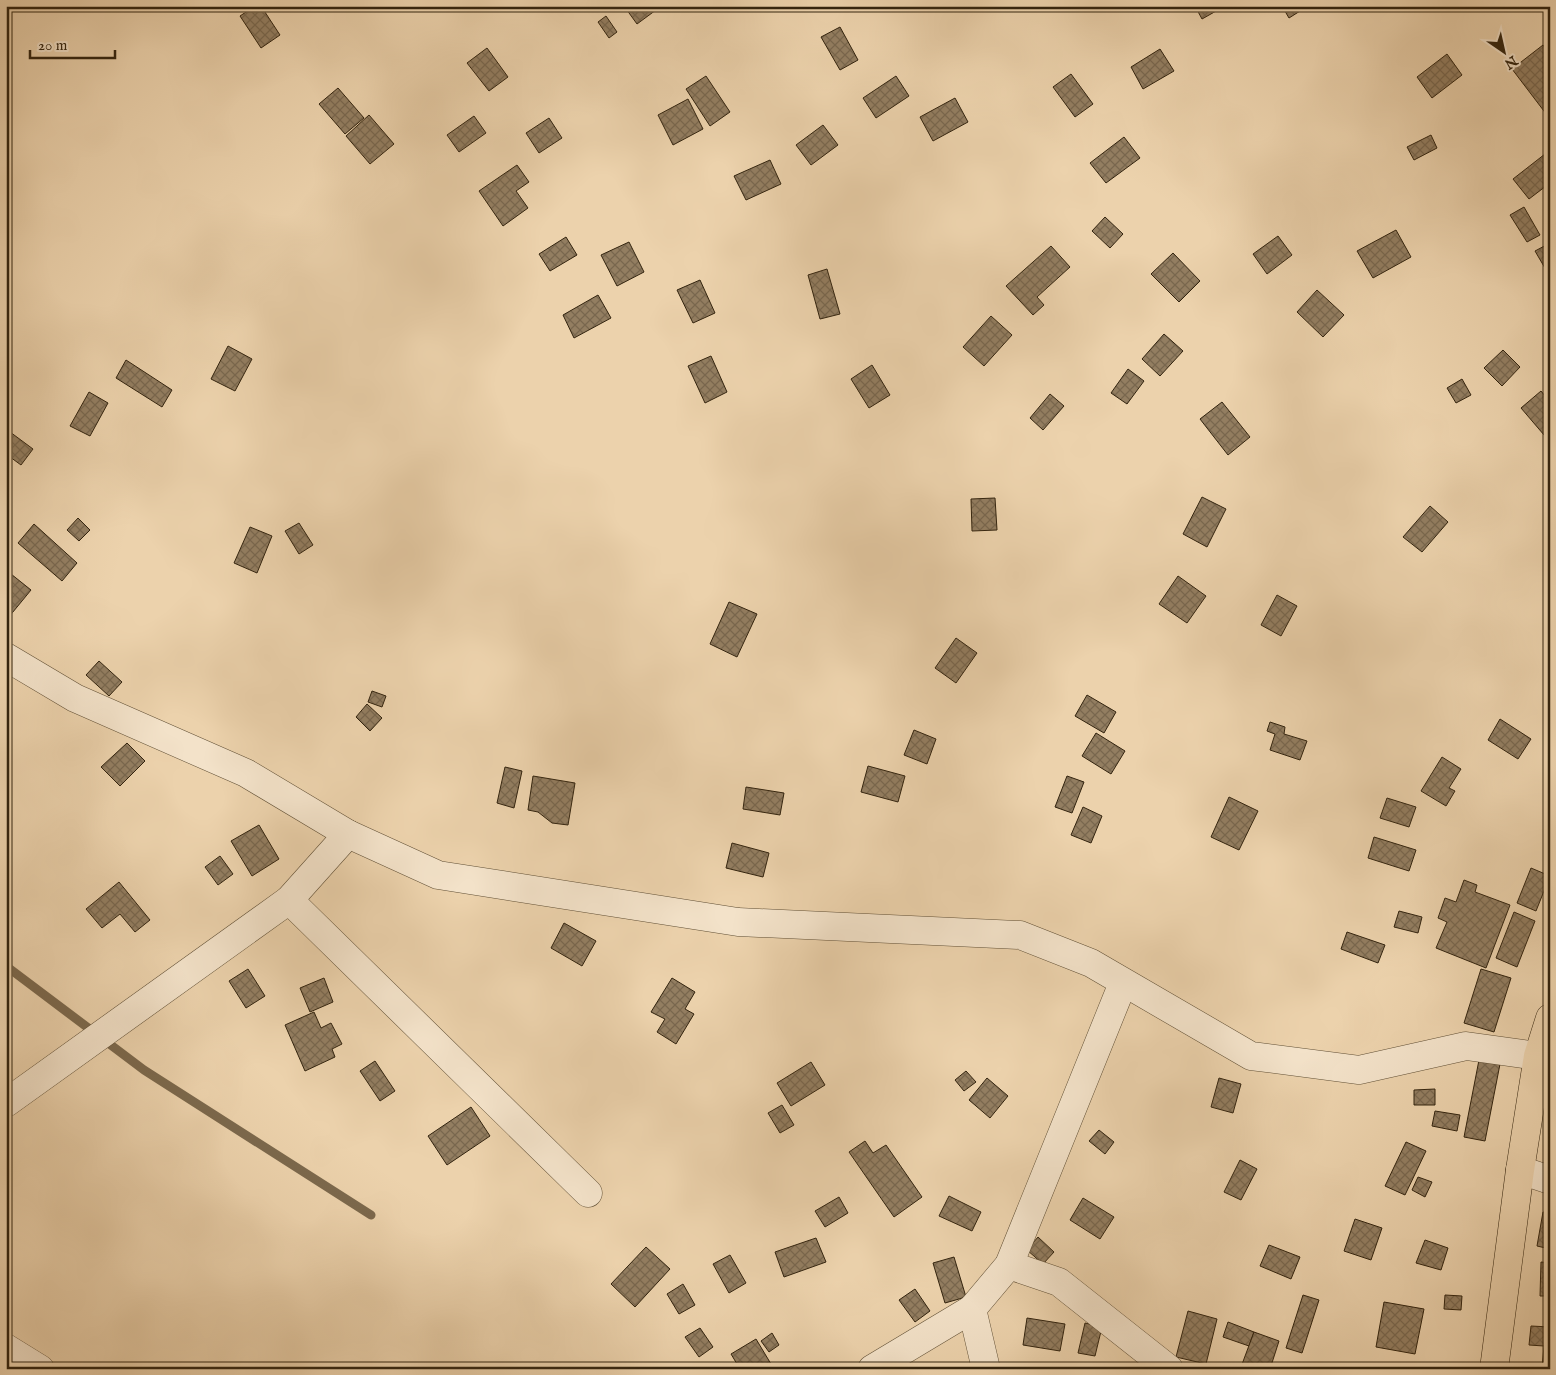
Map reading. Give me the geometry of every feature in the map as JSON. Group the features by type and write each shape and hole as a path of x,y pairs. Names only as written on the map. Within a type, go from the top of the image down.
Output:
{"main road":[{"path":"1494,1369 1520,1170 1538,1056 1550,1018"}],"street":[{"path":"6,656 75,698 246,773 348,834 438,875 738,922 1020,935 1091,962 1123,983 1251,1056 1359,1070 1466,1046 1538,1056"},
{"path":"6,1103 289,900 348,834"},
{"path":"289,900 588,1193"},
{"path":"872,1369 972,1309 1009,1265 1123,983"},
{"path":"1520,1170 1550,1180"},
{"path":"1009,1265 1059,1282 1169,1369"},
{"path":"972,1309 986,1369"},
{"path":"6,1348 40,1369"}],"building":[{"path":"255,6 261,6 280,35 261,48 240,16"},
{"path":"624,6 654,6 656,10 637,24"},
{"path":"1195,6 1225,6 1202,19"},
{"path":"1282,6 1308,6 1289,18"},
{"path":"606,16 617,32 609,38 598,22"},
{"path":"840,27 858,60 840,70 821,37"},
{"path":"1543,45 1550,54 1550,119 1512,69"},
{"path":"487,48 508,77 489,91 467,63"},
{"path":"1160,49 1174,71 1143,89 1131,67"},
{"path":"1447,54 1462,75 1432,98 1417,77"},
{"path":"1071,74 1093,104 1075,117 1053,87"},
{"path":"706,76 730,112 710,126 686,89"},
{"path":"896,76 909,96 876,118 863,98"},
{"path":"338,88 364,118 345,134 319,104"},
{"path":"955,98 968,122 933,141 920,117"},
{"path":"688,99 703,129 673,145 658,115"},
{"path":"369,115 394,144 370,164 346,136"},
{"path":"474,116 486,133 459,152 447,135"},
{"path":"549,118 562,138 539,153 526,133"},
{"path":"823,125 838,145 811,165 796,145"},
{"path":"1431,135 1437,148 1414,160 1407,147"},
{"path":"1124,137 1140,158 1106,183 1090,163"},
{"path":"1545,154 1550,161 1550,183 1529,199 1513,179"},
{"path":"770,160 781,184 746,200 734,176"},
{"path":"517,165 529,182 516,191 528,208 503,226 479,191"},
{"path":"1524,207 1540,235 1527,242 1510,215"},
{"path":"1105,217 1123,234 1110,248 1092,231"},
{"path":"1396,230 1411,257 1373,278 1357,251"},
{"path":"1278,236 1292,255 1267,274 1253,254"},
{"path":"566,237 577,255 550,271 539,254"},
{"path":"629,242 644,272 617,286 601,255"},
{"path":"1550,243 1550,275 1549,275 1535,251"},
{"path":"1051,246 1070,267 1037,297 1044,305 1033,315 1006,286"},
{"path":"1173,253 1200,281 1179,302 1151,274"},
{"path":"827,269 840,314 820,319 808,275"},
{"path":"700,280 715,313 693,323 677,290"},
{"path":"1317,290 1344,315 1323,337 1297,312"},
{"path":"598,295 611,318 574,338 563,315"},
{"path":"991,316 1012,335 984,366 963,347"},
{"path":"1164,334 1183,351 1160,376 1142,359"},
{"path":"228,346 252,359 235,391 211,379"},
{"path":"1503,350 1520,367 1502,386 1484,368"},
{"path":"711,356 727,392 705,403 688,366"},
{"path":"126,360 172,390 162,407 116,378"},
{"path":"872,365 890,395 869,408 851,379"},
{"path":"1128,369 1144,381 1127,404 1111,393"},
{"path":"1462,379 1471,395 1456,403 1447,388"},
{"path":"1541,391 1550,402 1550,442 1521,408"},
{"path":"89,392 108,403 90,436 70,426"},
{"path":"1050,394 1064,406 1043,430 1030,418"},
{"path":"1222,402 1250,437 1228,455 1200,419"},
{"path":"6,429 33,449 21,465 6,454"},
{"path":"1202,497 1226,509 1207,547 1183,534"},
{"path":"995,498 997,530 972,531 971,499"},
{"path":"1430,506 1448,522 1422,552 1403,537"},
{"path":"78,518 90,530 79,541 67,530"},
{"path":"299,523 313,545 299,554 285,531"},
{"path":"34,524 77,563 62,581 18,543"},
{"path":"250,527 272,536 257,573 234,563"},
{"path":"6,570 31,590 8,618 6,616"},
{"path":"1178,576 1206,596 1187,623 1159,604"},
{"path":"1277,595 1297,606 1281,636 1261,625"},
{"path":"729,602 757,614 737,657 710,644"},
{"path":"956,638 977,653 956,683 935,668"},
{"path":"99,661 122,682 109,696 86,675"},
{"path":"372,691 386,696 382,707 368,702"},
{"path":"1087,695 1116,712 1104,733 1075,716"},
{"path":"367,704 382,718 370,731 356,717"},
{"path":"1500,719 1531,739 1518,759 1488,740"},
{"path":"1270,722 1285,727 1284,734 1307,741 1300,760 1270,750 1275,734 1267,731"},
{"path":"914,730 936,739 927,764 904,755"},
{"path":"1096,733 1125,751 1111,774 1082,756"},
{"path":"127,743 145,761 120,786 101,767"},
{"path":"1442,757 1461,769 1449,788 1455,791 1446,806 1421,791"},
{"path":"868,766 905,776 898,802 861,792"},
{"path":"505,767 522,771 514,808 497,803"},
{"path":"533,776 575,783 568,825 552,823 538,812 528,810"},
{"path":"1067,776 1084,782 1072,813 1055,807"},
{"path":"746,787 784,793 780,815 743,809"},
{"path":"1229,797 1258,811 1239,850 1211,837"},
{"path":"1387,798 1416,807 1409,827 1380,818"},
{"path":"1083,807 1102,816 1091,843 1071,835"},
{"path":"259,825 279,859 252,876 231,841"},
{"path":"1374,837 1416,850 1409,871 1368,858"},
{"path":"732,843 769,853 763,877 726,868"},
{"path":"220,856 233,874 218,885 205,867"},
{"path":"1531,868 1550,876 1536,911 1517,903"},
{"path":"1464,880 1477,885 1475,892 1510,905 1486,968 1436,948 1447,922 1438,918 1445,898 1456,902"},
{"path":"119,882 150,920 135,932 120,914 102,928 86,909"},
{"path":"1399,911 1422,917 1418,933 1394,927"},
{"path":"1514,912 1535,921 1517,967 1496,958"},
{"path":"564,923 596,941 582,966 551,948"},
{"path":"1347,932 1385,945 1378,963 1341,949"},
{"path":"248,969 265,996 246,1008 229,981"},
{"path":"1481,969 1511,978 1494,1032 1464,1023"},
{"path":"324,978 333,1002 310,1012 300,988"},
{"path":"672,978 695,992 685,1009 694,1014 676,1044 657,1032 665,1019 651,1012"},
{"path":"314,1012 321,1028 331,1023 342,1044 332,1049 335,1057 305,1071 285,1025"},
{"path":"1479,1060 1500,1064 1485,1141 1464,1137"},
{"path":"375,1061 395,1091 380,1101 360,1071"},
{"path":"811,1062 825,1085 791,1106 777,1083"},
{"path":"966,1071 976,1082 964,1091 955,1080"},
{"path":"987,1078 1008,1096 990,1118 969,1100"},
{"path":"1219,1078 1241,1084 1233,1113 1211,1107"},
{"path":"1435,1089 1435,1105 1414,1105 1414,1090"},
{"path":"782,1105 794,1125 780,1133 768,1113"},
{"path":"471,1107 490,1136 447,1165 428,1136"},
{"path":"1435,1111 1460,1115 1457,1131 1432,1126"},
{"path":"1099,1130 1114,1142 1105,1154 1089,1141"},
{"path":"865,1141 873,1153 886,1145 922,1197 894,1217 849,1152"},
{"path":"1406,1142 1426,1151 1405,1195 1385,1186"},
{"path":"1240,1160 1257,1169 1241,1200 1224,1192"},
{"path":"1418,1177 1432,1182 1425,1197 1412,1190"},
{"path":"949,1196 981,1212 972,1231 939,1216"},
{"path":"839,1197 848,1213 825,1227 815,1211"},
{"path":"1083,1198 1114,1217 1100,1239 1070,1220"},
{"path":"1543,1212 1550,1213 1550,1249 1537,1246"},
{"path":"1355,1219 1382,1228 1371,1260 1344,1251"},
{"path":"1038,1237 1054,1252 1043,1264 1027,1250"},
{"path":"816,1238 826,1262 784,1277 775,1252"},
{"path":"1425,1240 1448,1248 1441,1270 1416,1263"},
{"path":"1269,1245 1300,1257 1291,1279 1260,1266"},
{"path":"646,1247 670,1269 635,1307 611,1284"},
{"path":"730,1255 746,1283 729,1293 713,1264"},
{"path":"954,1257 966,1297 945,1303 933,1263"},
{"path":"1541,1262 1550,1263 1550,1296 1540,1296"},
{"path":"683,1284 695,1305 679,1314 667,1294"},
{"path":"915,1289 930,1311 915,1322 899,1300"},
{"path":"1303,1295 1319,1300 1302,1353 1286,1348"},
{"path":"1445,1295 1462,1296 1461,1310 1444,1309"},
{"path":"1384,1302 1424,1309 1415,1354 1376,1347"},
{"path":"1188,1311 1217,1319 1206,1364 1176,1357"},
{"path":"1027,1318 1065,1324 1060,1351 1023,1345"},
{"path":"1228,1322 1254,1332 1249,1346 1223,1337"},
{"path":"1085,1323 1102,1327 1095,1356 1078,1353"},
{"path":"1531,1326 1550,1327 1550,1368 1542,1368 1544,1346 1529,1345"},
{"path":"700,1328 713,1347 699,1357 685,1337"},
{"path":"1254,1332 1279,1341 1270,1369 1241,1367"},
{"path":"772,1333 779,1345 769,1352 761,1341"},
{"path":"756,1339 774,1369 740,1369 731,1354"}],"waterway":[{"path":"6,966 144,1070 371,1215"}]}
